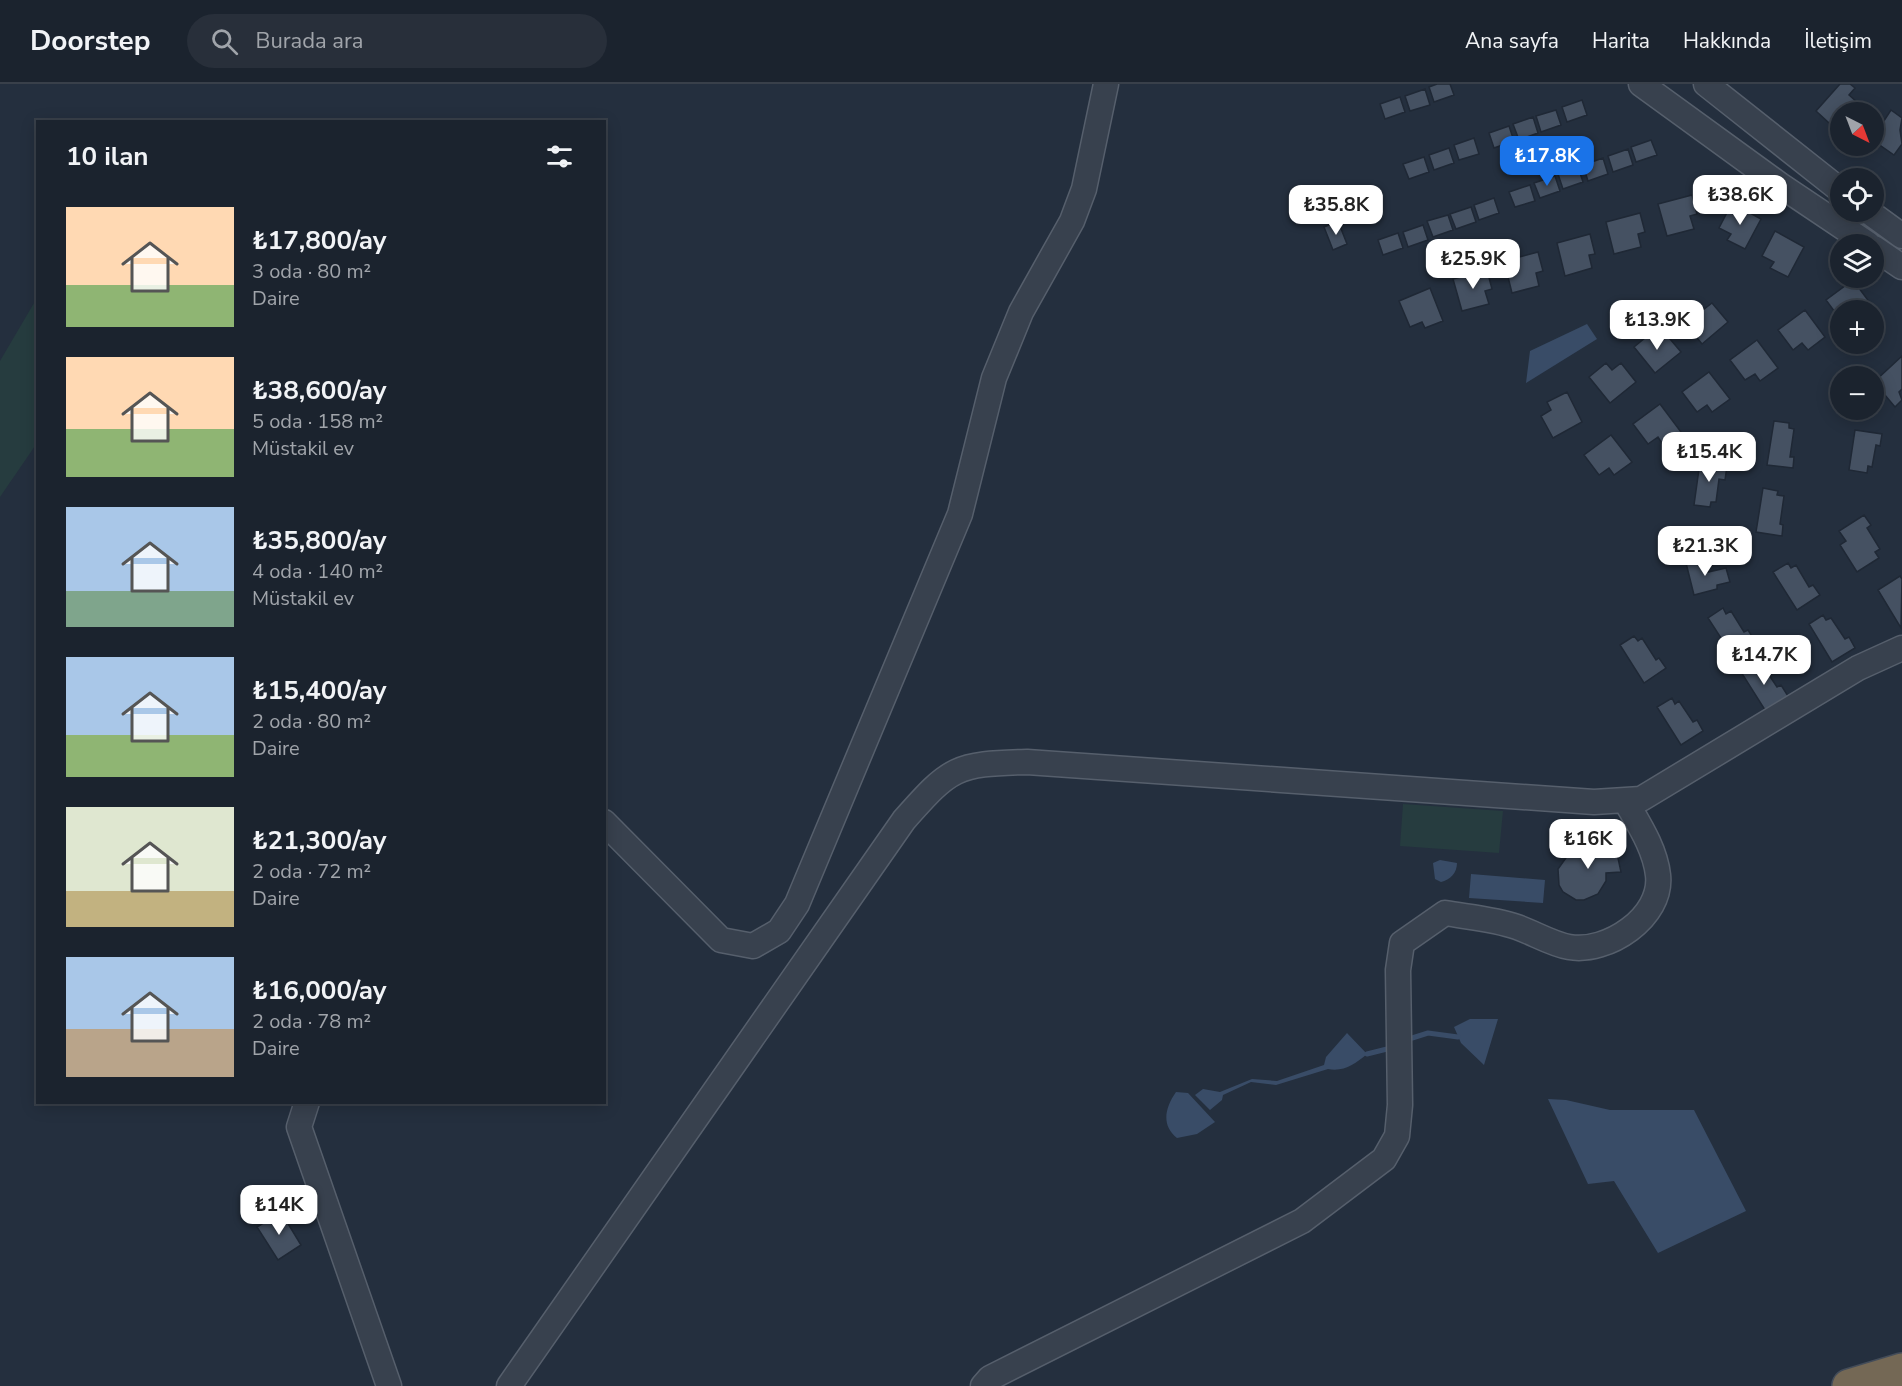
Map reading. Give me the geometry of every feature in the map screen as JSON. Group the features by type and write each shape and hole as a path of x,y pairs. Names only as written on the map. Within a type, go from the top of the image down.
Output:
{"highway":[{"path":"1849,1386 1902,1370"}],"street":[{"path":"606,824 721,940 753,946 779,931 791,913 960,514 994,378 1021,312 1072,221 1084,189 1106,84"},
{"path":"1641,84 1780,185 1854,234"},
{"path":"1706,84 1830,182"},
{"path":"1883,222 1902,236"},
{"path":"1884,255 1902,267"},
{"path":"508,1386 904,820 939,781 962,768 980,763 1027,762 1594,802 1641,799 1858,668 1902,648"},
{"path":"983,1386 990,1377 1302,1221 1384,1160 1397,1136 1400,1105 1398,970 1402,943 1445,913 1514,926 1570,947 1604,945 1633,927 1652,907 1659,876 1646,837 1625,800"},
{"path":"306,1104 299,1127 389,1386"}],"green space":[{"path":"36,300 36,444 0,497 0,361"},
{"path":"1403,804 1503,811 1499,853 1400,846"}],"water":[{"path":"1587,324 1597,339 1526,383 1530,351"},
{"path":"1440,860 1457,863 1452,876 1441,882 1435,879 1433,863"},
{"path":"1471,874 1545,880 1543,903 1469,898"},
{"path":"1470,1019 1498,1019 1484,1065 1461,1043 1454,1027"},
{"path":"1347,1033 1367,1054 1349,1066 1334,1070 1328,1069 1276,1085 1251,1082 1223,1095 1222,1100 1210,1110 1195,1095 1203,1089 1220,1092 1252,1079 1277,1081 1324,1065 1326,1057"},
{"path":"1176,1092 1188,1093 1215,1122 1197,1134 1177,1138 1169,1128 1166,1116 1169,1104"},
{"path":"1548,1099 1566,1100 1610,1110 1694,1110 1746,1211 1658,1253 1614,1181 1588,1184"}],"building":[{"path":"1437,84 1450,84 1454,95 1434,102 1429,87"},
{"path":"1840,84 1850,84 1855,88 1849,95 1857,102 1830,102 1830,124 1816,111"},
{"path":"1425,89 1430,105 1410,111 1405,96"},
{"path":"1400,97 1405,112 1385,119 1380,104"},
{"path":"1582,100 1587,115 1567,122 1562,107"},
{"path":"1556,110 1561,125 1541,132 1536,116"},
{"path":"1891,110 1902,118 1900,130 1902,144 1894,155 1884,148 1884,121"},
{"path":"1533,117 1538,133 1519,140 1513,124"},
{"path":"1509,126 1514,141 1494,148 1489,133"},
{"path":"1474,138 1479,154 1459,160 1454,145"},
{"path":"1651,140 1657,155 1636,162 1631,147"},
{"path":"1449,148 1454,163 1434,170 1429,155"},
{"path":"1628,149 1633,165 1613,172 1608,156"},
{"path":"1424,157 1429,172 1409,179 1403,164"},
{"path":"1603,158 1608,174 1588,181 1583,165"},
{"path":"1578,167 1583,182 1563,189 1558,174"},
{"path":"1555,176 1560,191 1540,198 1534,183"},
{"path":"1530,185 1535,201 1515,207 1509,192"},
{"path":"1692,195 1697,214 1690,216 1694,229 1667,236 1658,204"},
{"path":"1494,198 1499,213 1479,220 1474,205"},
{"path":"1732,203 1761,219 1745,249 1727,240 1731,234 1719,228"},
{"path":"1471,207 1476,222 1456,229 1450,214"},
{"path":"1640,213 1645,232 1638,234 1641,247 1614,254 1606,222"},
{"path":"1448,215 1453,230 1433,237 1427,221"},
{"path":"1338,221 1347,244 1333,250 1324,227"},
{"path":"1423,225 1428,240 1408,247 1403,232"},
{"path":"1775,231 1804,247 1788,277 1770,268 1774,262 1762,256"},
{"path":"1398,233 1403,248 1383,255 1378,240"},
{"path":"1590,234 1595,254 1589,255 1592,268 1565,276 1557,243"},
{"path":"1538,252 1543,271 1536,273 1539,286 1512,293 1504,261"},
{"path":"1487,270 1492,289 1485,291 1489,304 1462,311 1453,279"},
{"path":"1430,288 1443,321 1425,328 1422,322 1410,327 1399,301"},
{"path":"1842,288 1859,288 1868,300 1830,300 1830,305 1826,300"},
{"path":"1698,303 1703,310 1712,303 1728,322 1702,344 1680,317"},
{"path":"1805,310 1825,337 1808,350 1802,343 1793,350 1778,330"},
{"path":"1651,333 1656,340 1665,333 1681,352 1655,373 1634,347"},
{"path":"1757,340 1778,368 1760,381 1755,374 1745,380 1730,360"},
{"path":"1902,356 1902,389 1899,392 1902,400 1895,407 1884,394 1884,373"},
{"path":"1606,363 1612,370 1621,363 1636,382 1610,403 1589,377"},
{"path":"1709,372 1730,399 1712,412 1707,405 1697,412 1682,392"},
{"path":"1567,392 1582,422 1553,438 1541,416 1551,410 1547,402"},
{"path":"1660,404 1681,432 1663,445 1658,437 1648,444 1633,424"},
{"path":"1774,421 1789,423 1789,428 1794,429 1790,457 1794,457 1793,468 1767,465"},
{"path":"1855,430 1882,434 1880,446 1876,445 1872,467 1868,466 1867,473 1849,470"},
{"path":"1611,435 1632,462 1614,475 1609,468 1599,475 1584,455"},
{"path":"1700,462 1727,466 1725,480 1719,479 1716,502 1711,502 1710,507 1694,505"},
{"path":"1763,488 1778,491 1777,495 1784,496 1780,524 1783,525 1782,536 1756,532"},
{"path":"1864,515 1871,525 1867,528 1880,549 1875,552 1879,558 1857,572 1840,545 1846,541 1839,531"},
{"path":"1704,559 1708,572 1726,568 1730,582 1717,585 1717,589 1694,595 1686,563"},
{"path":"1788,563 1791,568 1796,565 1809,587 1813,585 1820,595 1797,610 1773,572"},
{"path":"1900,576 1902,579 1901,628 1878,590"},
{"path":"1723,608 1726,614 1731,611 1744,632 1748,630 1755,641 1732,655 1708,618"},
{"path":"1823,615 1826,620 1831,618 1845,639 1849,637 1855,648 1832,662 1809,624"},
{"path":"1634,636 1638,641 1642,638 1656,660 1659,658 1666,668 1644,683 1620,645"},
{"path":"1756,663 1759,669 1763,666 1777,687 1781,685 1788,696 1765,710 1741,672"},
{"path":"1672,698 1675,704 1679,701 1693,722 1697,720 1703,731 1681,745 1657,707"},
{"path":"1589,836 1600,839 1612,848 1618,858 1621,872 1606,873 1606,881 1598,894 1584,900 1576,900 1563,892 1559,885 1558,869 1568,855 1584,851"},
{"path":"281,1212 301,1245 278,1260 257,1227"}],"waterway":[{"path":"1409,1039 1428,1033 1458,1037"},
{"path":"1367,1054 1387,1049"}]}
